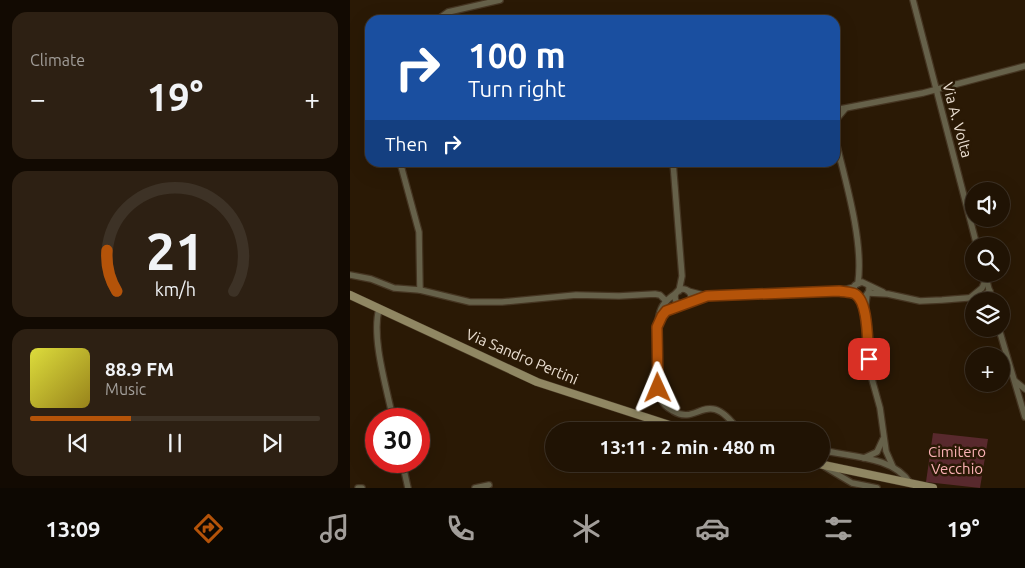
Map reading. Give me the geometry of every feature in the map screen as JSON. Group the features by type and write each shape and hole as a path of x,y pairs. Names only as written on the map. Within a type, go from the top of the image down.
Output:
{"main road":[{"name":"Via Sandro Pertini","path":"350,295 544,384 660,422"},
{"path":"830,466 933,488"}],"street":[{"path":"444,15 448,12 500,0"},
{"name":"Via A. Volta","path":"913,0 976,237"},
{"path":"840,109 936,90 1025,66"},
{"path":"840,114 851,107"},
{"path":"840,160 855,227 859,267 856,285 857,296 864,310"},
{"path":"401,167 419,232 420,290"},
{"path":"674,167 682,276 691,295 690,301"},
{"path":"859,267 868,285 864,310 870,372 880,404 886,454 893,467"},
{"path":"350,275 371,279 394,288 420,290 454,300 474,302 502,302 576,295 654,294 660,295 666,301"},
{"path":"682,276 676,300 683,305"},
{"path":"987,282 990,291"},
{"path":"657,327 666,311 707,296 839,291 856,285 868,285 888,294 920,301 965,298"},
{"path":"707,296 688,291 678,292 666,301 660,311 657,327 658,388 664,404 679,414 688,414 711,408 727,416 732,422"},
{"path":"839,291 863,298 868,294 888,294"},
{"path":"379,309 377,321 378,342 391,408"},
{"path":"1001,337 1025,414"},
{"path":"1014,380 1025,389"},
{"path":"727,416 729,422"},
{"path":"862,458 878,450 883,432"},
{"path":"830,452 880,462 893,467 910,484"},
{"path":"830,471 854,486 877,488"},
{"path":"405,473 408,488"},
{"path":"475,488 489,485"}],"green space":[{"name":"Cimitero Vecchio","path":"933,433 988,439 980,488 926,482"}],"route":[{"path":"658,388 657,327 661,318 666,311 707,296 839,291 855,294 864,310 869,359"}]}
